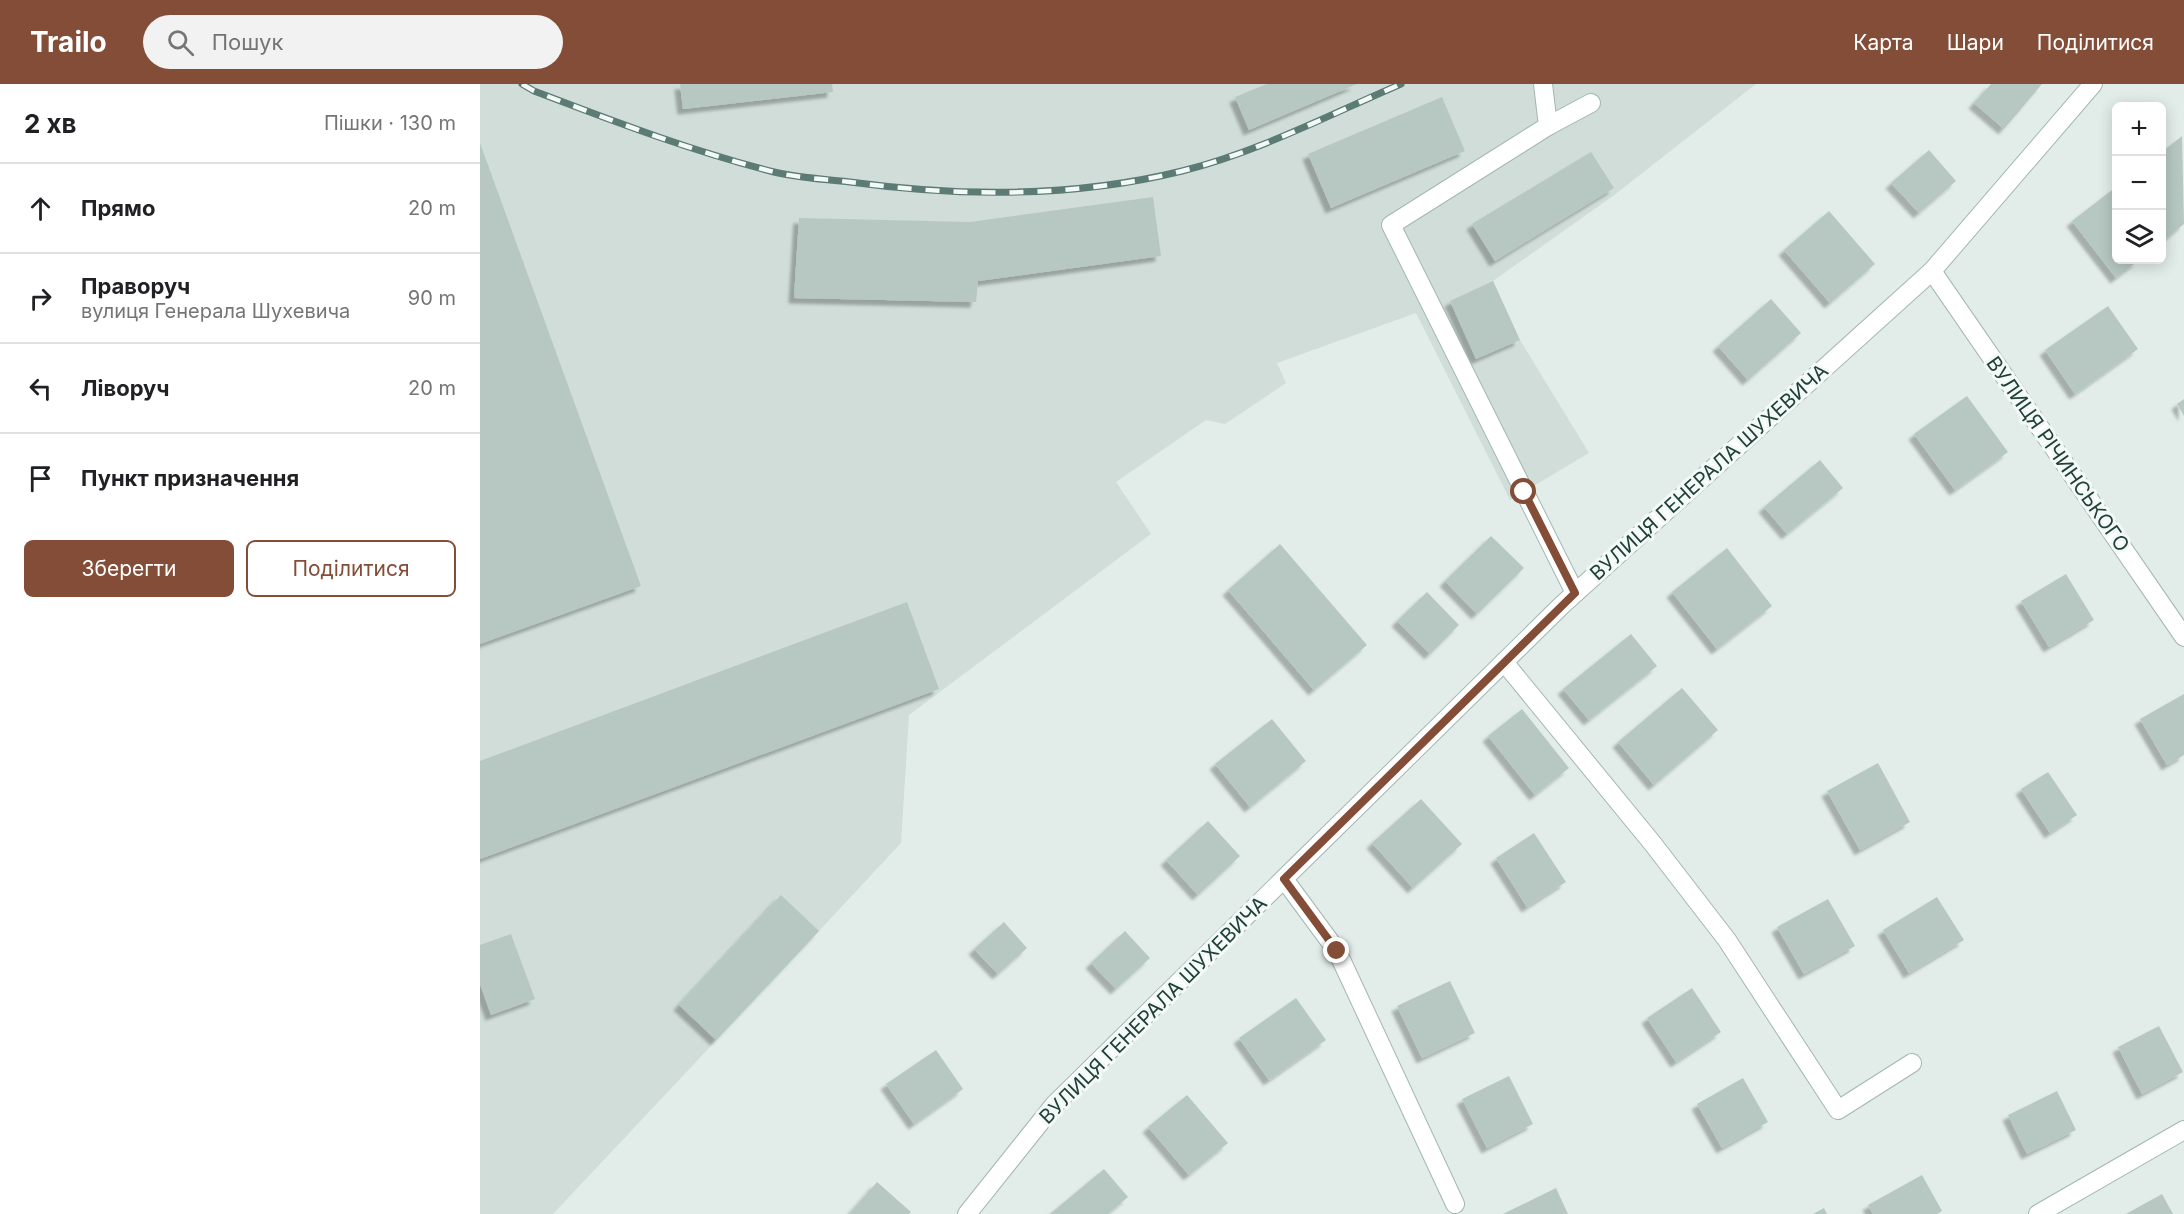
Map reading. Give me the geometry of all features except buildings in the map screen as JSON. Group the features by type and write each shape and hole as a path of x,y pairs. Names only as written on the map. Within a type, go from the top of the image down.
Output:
{"street":[{"path":"1543,84 1548,126"},
{"name":"ВУЛИЦЯ ГЕНЕРАЛА ШУХЕВИЧА","path":"967,1214 1054,1105 1575,593 1932,271 2093,84"},
{"path":"1575,593 1391,225 1548,126 1591,103"},
{"name":"ВУЛИЦЯ РІЧИНСЬКОГО","path":"1932,271 2184,637"},
{"path":"1504,663 1653,844 1727,940 1838,1110 1911,1063"},
{"path":"1284,879 1337,951 1455,1204"},
{"path":"2038,1214 2184,1130"}],"shaded area":[{"path":"480,84 1756,84 1613,196 1493,281 1520,340 1589,453 1510,500 1416,313 1277,363 1286,383 1225,424 1206,420 1116,482 1151,534 909,715 901,843 819,931 553,1214 480,1214"}],"railway":[{"path":"522,84 534,91 652,135 743,164 783,174 892,187 975,192 1017,192 1100,186 1182,171 1238,154 1401,84"}],"route":[{"path":"1337,951 1284,879 1575,593 1524,492"}]}
